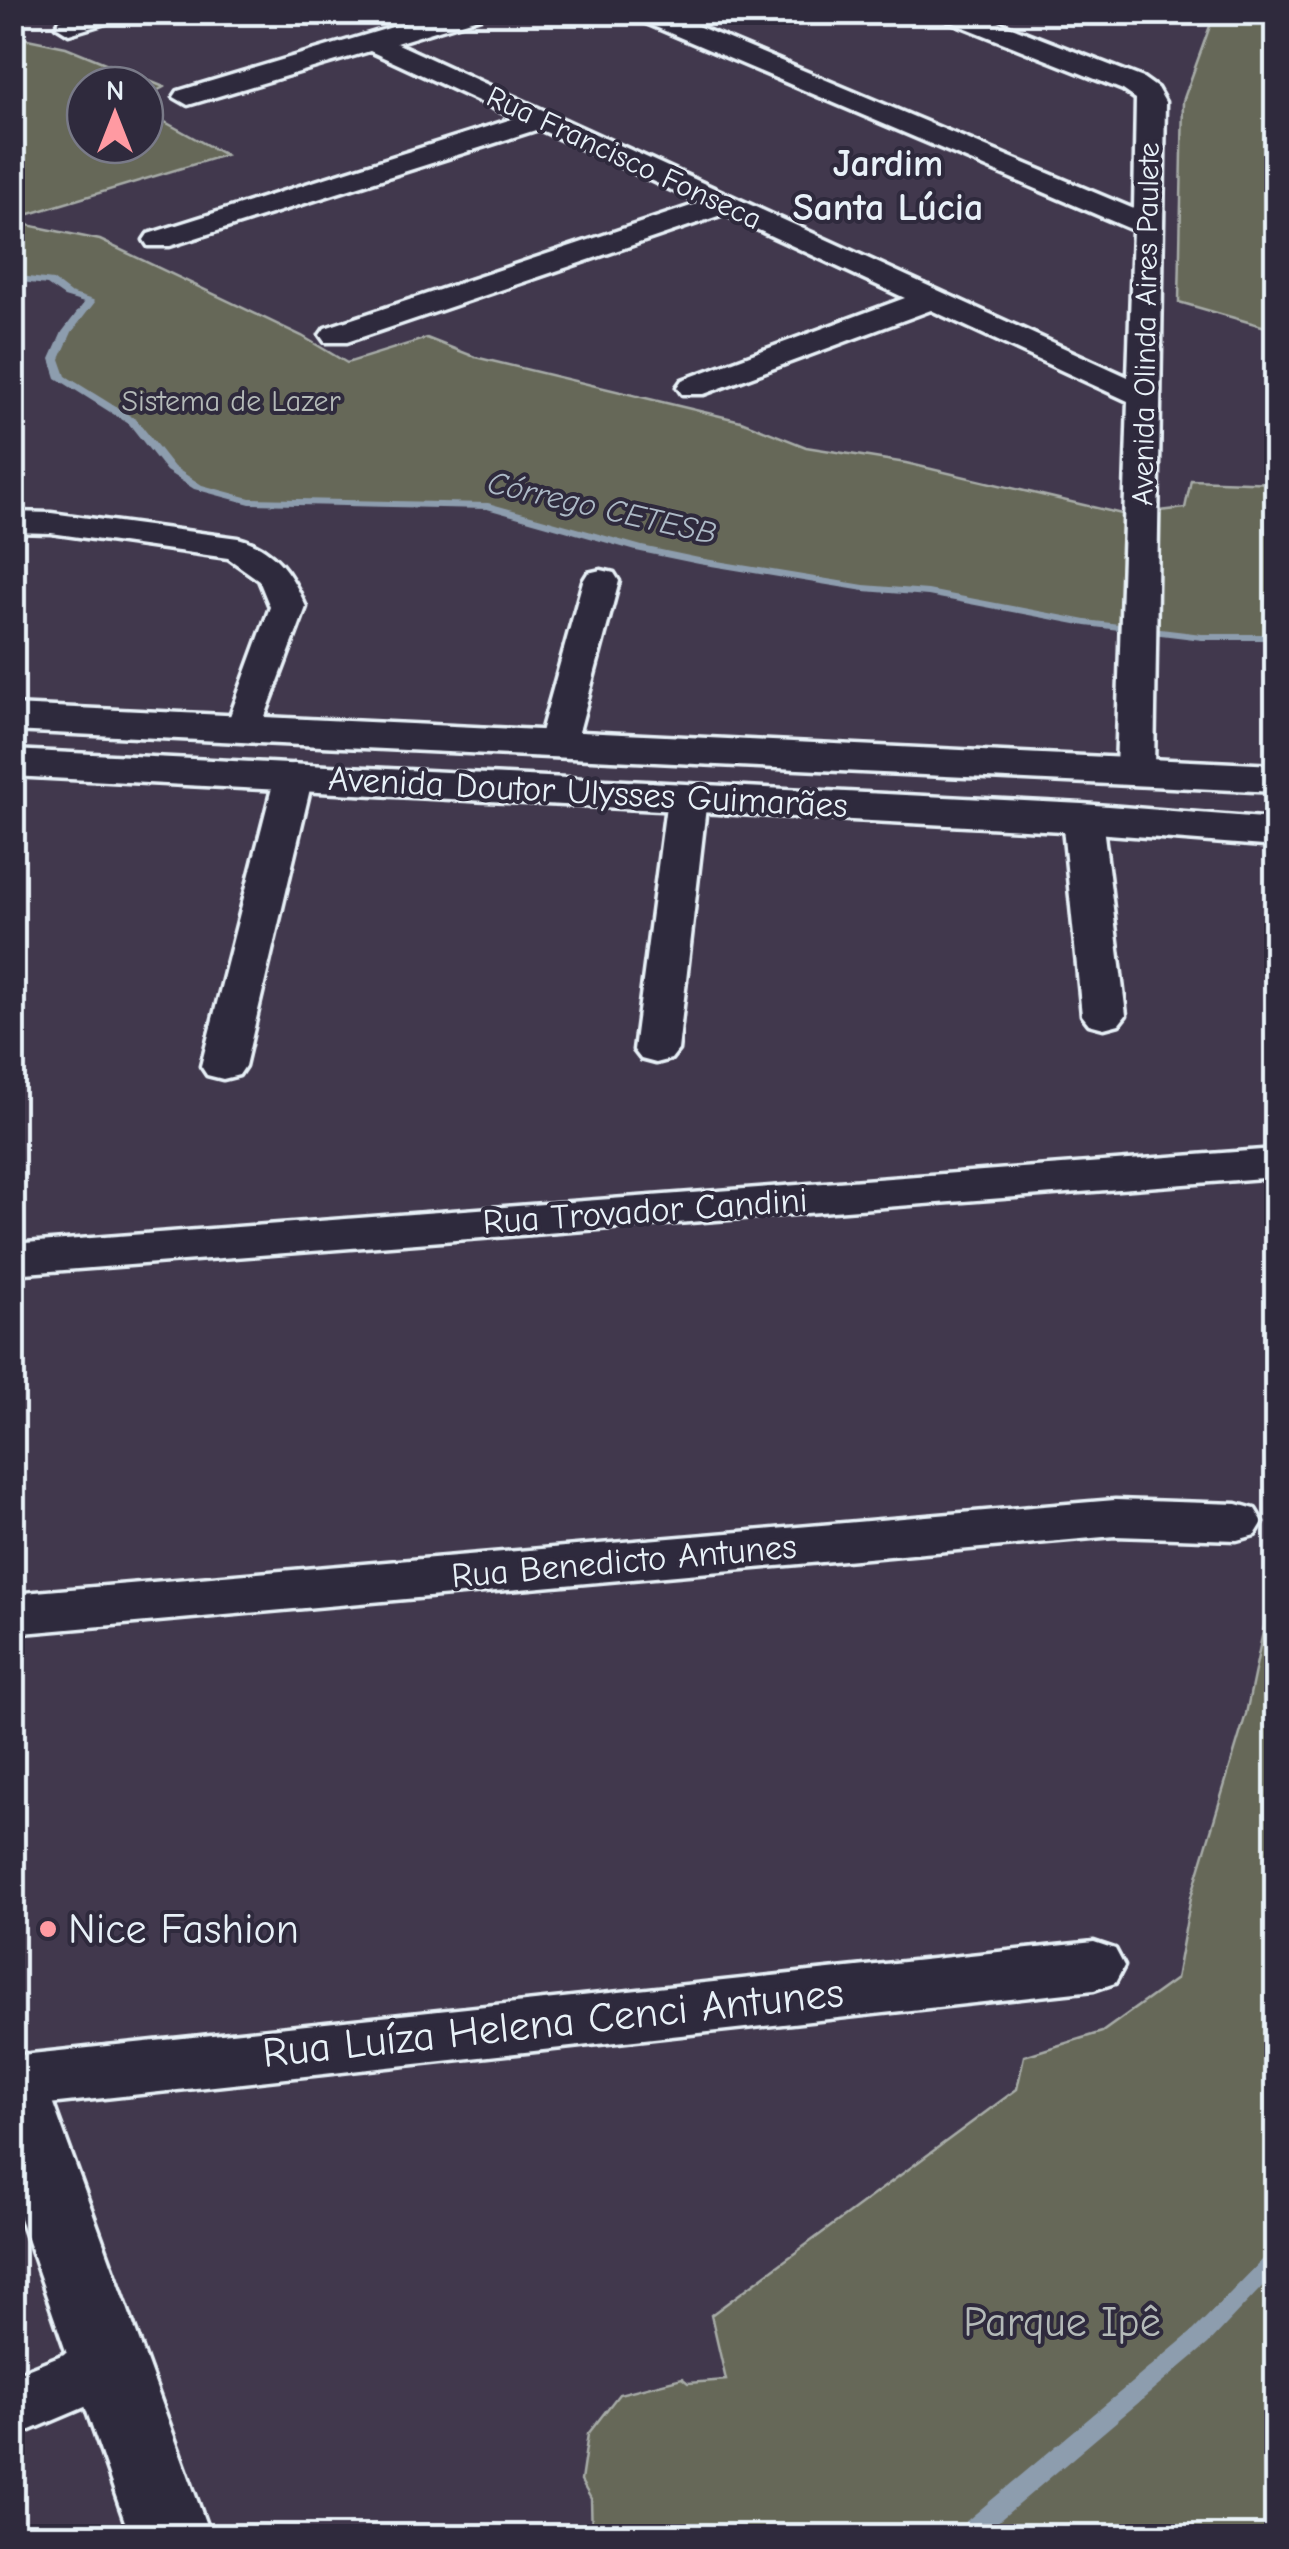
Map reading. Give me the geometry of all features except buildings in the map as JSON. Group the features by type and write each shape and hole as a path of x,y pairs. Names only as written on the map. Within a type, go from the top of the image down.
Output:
{"main road":[{"name":"Avenida Doutor Ulysses Guimarães","path":"12,718 1276,780"},
{"name":"Avenida Doutor Ulysses Guimarães","path":"12,763 1082,818 1276,832"},
{"path":"1135,772 1137,794 1163,824"},
{"path":"12,2090 170,2536"}],"street":[{"path":"69,26 117,12"},
{"path":"188,98 472,12"},
{"path":"642,12 1146,225"},
{"name":"Avenida Olinda Aires Paulete","path":"948,12 1133,84 1151,102 1146,184 1146,396 1135,772"},
{"name":"Rua Francisco Fonseca","path":"372,42 1146,396"},
{"path":"159,240 541,119"},
{"path":"1071,192 1146,184"},
{"path":"336,335 726,204"},
{"path":"693,388 931,299"},
{"name":"Rua Francisco Fonseca","path":"1041,346 1107,339 1147,320"},
{"path":"12,499 51,524"},
{"path":"12,522 238,549 275,575 288,607 245,727"},
{"path":"557,743 601,581"},
{"path":"223,1066 294,776"},
{"path":"656,1050 686,798"},
{"path":"1082,818 1104,1016"},
{"name":"Rua Trovador Candini","path":"12,1259 1276,1163"},
{"name":"Rua Benedicto Antunes","path":"12,1614 1115,1518 1236,1522"},
{"name":"Rua Luíza Helena Cenci Antunes","path":"12,2082 1094,1966"},
{"path":"12,2407 110,2366"}],"green space":[{"path":"1215,12 1276,13 1276,330 1179,302 1183,101"},
{"path":"13,36 66,47 110,65 65,65 65,165 165,165 165,122 225,155 13,219"},
{"name":"Sistema de Lazer","path":"13,222 100,240 302,336 347,363 427,338 475,357 741,421 806,447 906,463 1126,515 1185,508 1191,480 1276,483 1276,637 1202,637 1086,623 928,593 864,588 699,561 640,549 488,506 250,501 198,487 170,469 133,422 61,378 55,359 61,343 89,302 67,295 50,282 13,278"},
{"name":"Parque Ipê","path":"1276,1569 1276,2536 592,2536 591,2499 581,2481 588,2434 619,2394 682,2378 688,2383 726,2380 711,2315 1017,2089 1024,2056 1102,2032 1176,1979 1191,1897 1246,1714"}],"waterway":[{"name":"Córrego CETESB","path":"12,278 50,282 67,295 90,302 67,332 55,359 61,378 133,422 170,469 198,487 250,501 488,506 640,549 699,561 864,588 928,593 1086,623 1202,637 1276,637"},
{"path":"965,2536 1201,2337 1276,2259"}],"place":[{"name":"Nice Fashion","path":"48,1929"}],"district":[{"name":"Jardim Santa Lúcia","path":"888,186"}]}
